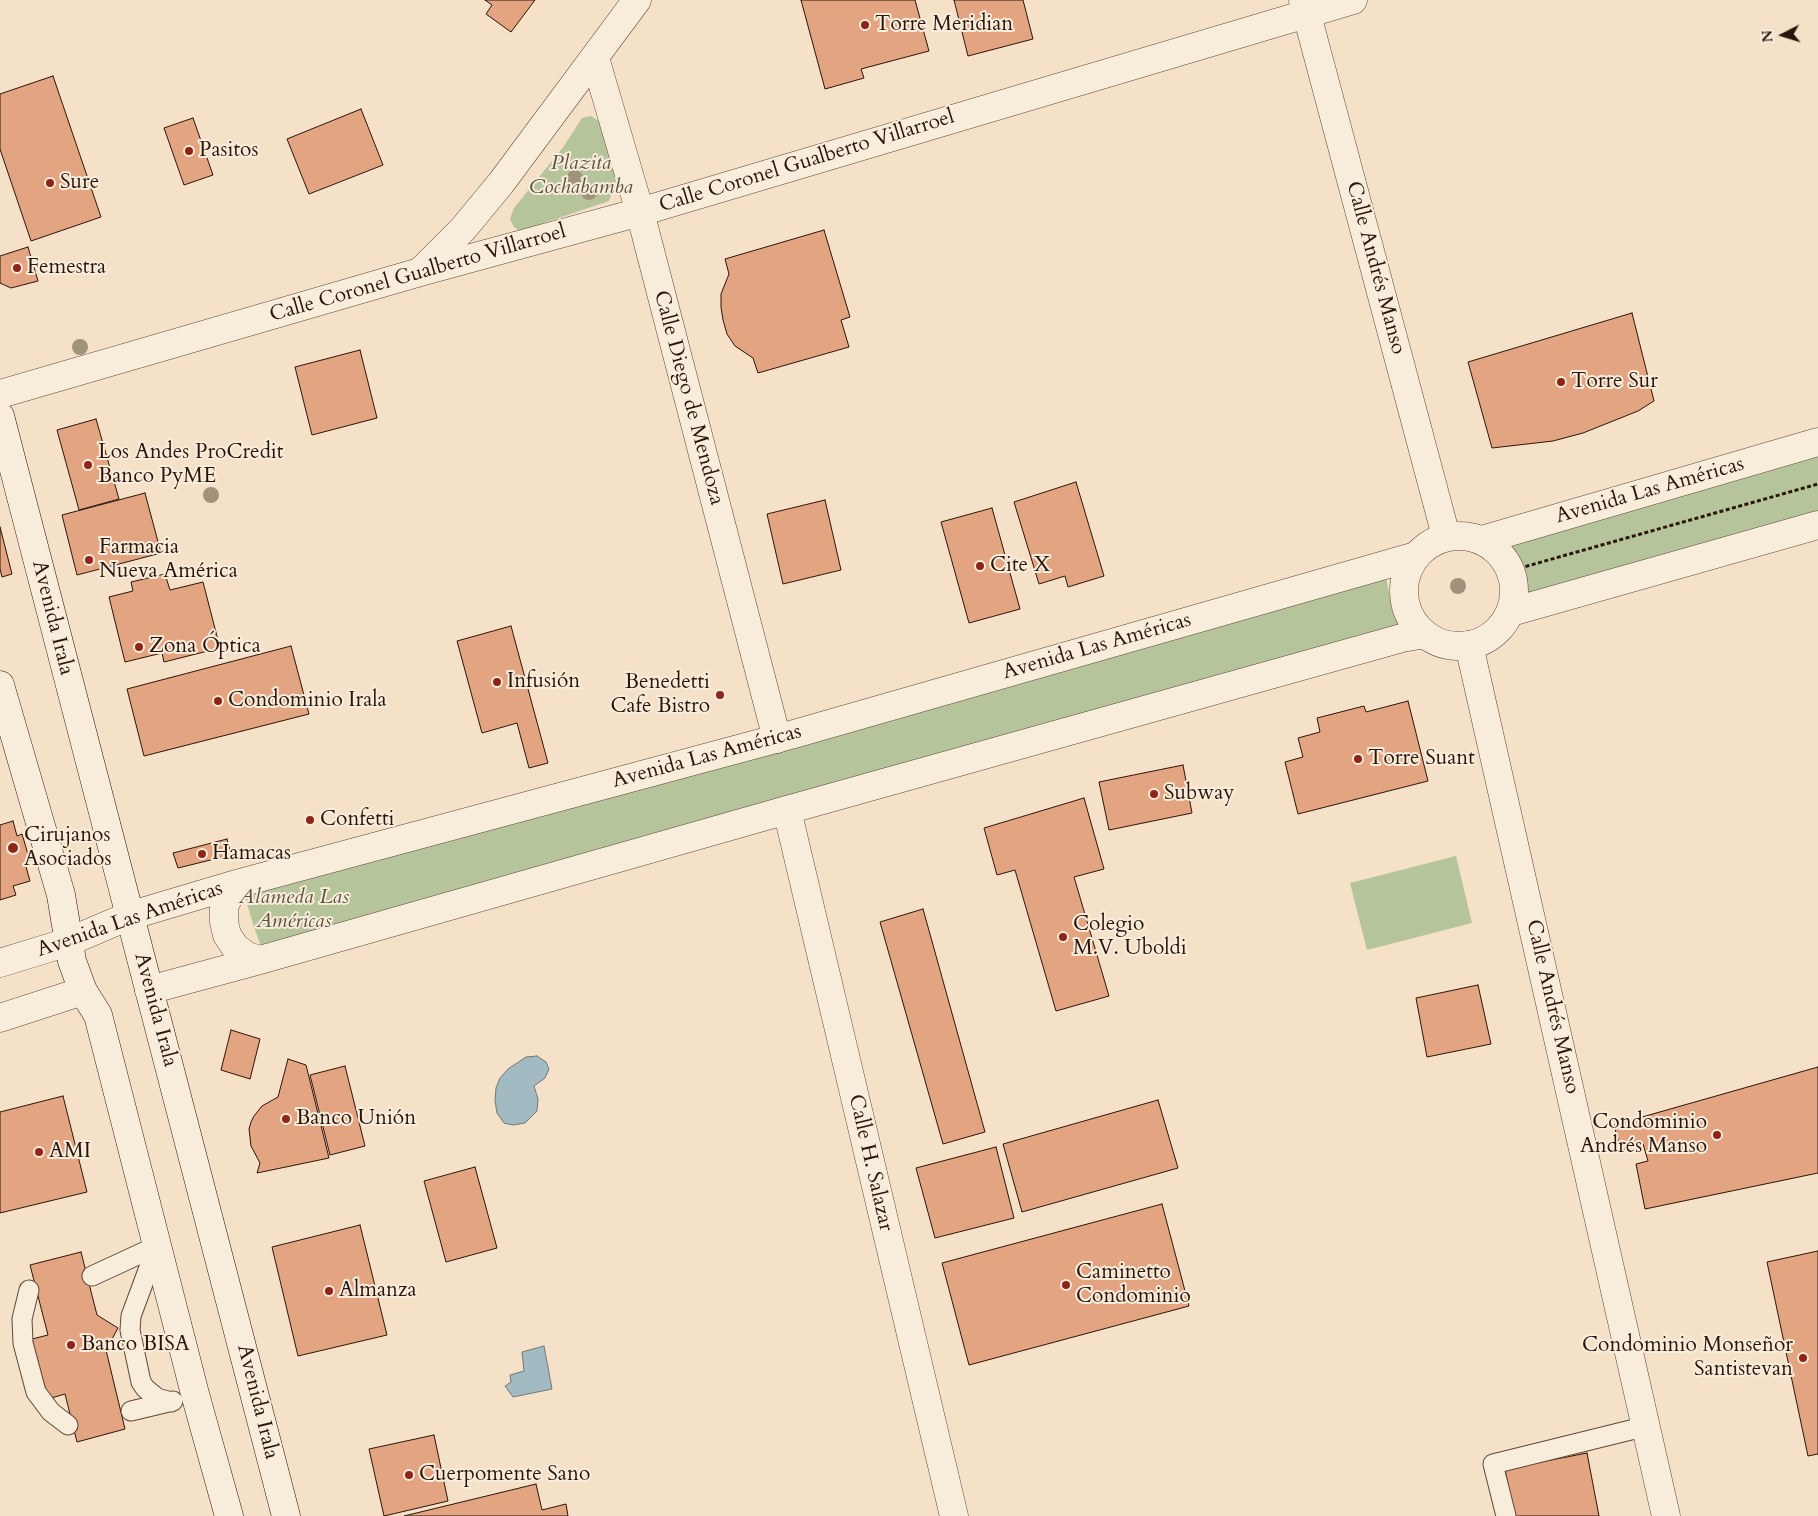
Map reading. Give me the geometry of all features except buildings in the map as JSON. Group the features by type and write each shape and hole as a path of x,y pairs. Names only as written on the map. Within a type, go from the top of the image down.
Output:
{"street":[{"path":"420,272 463,229 501,183 637,0"},
{"name":"Calle Coronel Gualberto Villarroel","path":"0,394 420,272 640,212 1305,7 1353,0"},
{"name":"Calle Andrés Manso","path":"1305,7 1446,536"},
{"name":"Calle Diego de Mendoza","path":"595,58 640,212 777,739"},
{"name":"Avenida Irala","path":"0,416 286,1516"},
{"name":"Avenida Las Américas","path":"1482,540 1818,442"},
{"path":"1511,612 1818,525"},
{"path":"1464,535 1482,540 1500,552 1513,570 1516,594 1511,612 1501,628 1487,639 1469,645 1454,646 1438,642 1425,634 1408,613 1404,599 1404,583 1407,568 1429,544 1446,536 1464,535"},
{"name":"Avenida Las Américas","path":"0,963 68,942 129,916 240,883 777,739 1416,556"},
{"path":"149,990 1402,638 1425,634"},
{"name":"Calle Andrés Manso","path":"1469,645 1666,1516"},
{"path":"0,685 62,895 72,961 83,992 98,1015 157,1246 183,1398 229,1516"},
{"name":"Calle H. Salazar","path":"788,810 954,1516"},
{"path":"240,883 230,894 224,907 224,922 227,935 235,947 246,956 260,960"},
{"path":"0,1018 83,992"}],"lane":[{"path":"92,1276 157,1246"},
{"path":"157,1246 133,1309 130,1330 141,1382 145,1388 157,1398 183,1398"},
{"path":"29,1290 22,1319 23,1343 36,1392 51,1412 68,1425"},
{"path":"130,1411 183,1398"},
{"path":"1506,1516 1493,1464 1647,1426"}],"path":[{"path":"1513,570 1818,484"}],"green space":[{"name":"Plazita Cochabamba","path":"591,116 600,122 616,181 609,201 520,231 514,227 510,219 514,208 564,146 582,118"},
{"path":"1818,453 1818,514 1523,597 1522,568 1509,539"},
{"name":"Alameda Las Américas","path":"1385,572 1392,609 1402,627 262,949 244,894"},
{"path":"1456,856 1472,923 1367,950 1350,883"}],"water":[{"path":"537,1056 546,1062 549,1069 545,1078 534,1086 538,1099 537,1111 525,1123 513,1125 504,1123 497,1113 495,1101 496,1088 500,1078 508,1069 526,1057"},
{"path":"544,1346 552,1389 513,1397 505,1386 511,1382 510,1375 524,1371 522,1352"}],"place":[{"name":"Torre Meridian","path":"865,25"},
{"name":"Pasitos","path":"189,151"},
{"name":"Sure","path":"50,183"},
{"name":"Femestra","path":"17,268"},
{"name":"Torre Sur","path":"1561,382"},
{"name":"Los Andes ProCredit Banco PyME","path":"88,465"},
{"name":"Farmacia Nueva América","path":"89,560"},
{"name":"Cite X","path":"980,566"},
{"name":"Zona Óptica","path":"139,647"},
{"name":"Infusión","path":"497,682"},
{"name":"Benedetti Cafe Bistro","path":"720,695"},
{"name":"Condominio Irala","path":"218,701"},
{"name":"Torre Suant","path":"1358,759"},
{"name":"Subway","path":"1154,794"},
{"name":"Confetti","path":"310,820"},
{"name":"Cirujanos Asociados","path":"13,848"},
{"name":"Hamacas","path":"202,854"},
{"name":"Colegio M.V. Uboldi","path":"1063,937"},
{"name":"Banco Unión","path":"286,1119"},
{"name":"Condominio Andrés Manso","path":"1717,1135"},
{"name":"AMI","path":"39,1152"},
{"name":"Caminetto Condominio","path":"1066,1285"},
{"name":"Almanza","path":"329,1291"},
{"name":"Banco BISA","path":"71,1345"},
{"name":"Condominio Monseñor Santistevan","path":"1803,1358"},
{"name":"Cuerpomente Sano","path":"409,1475"}]}
